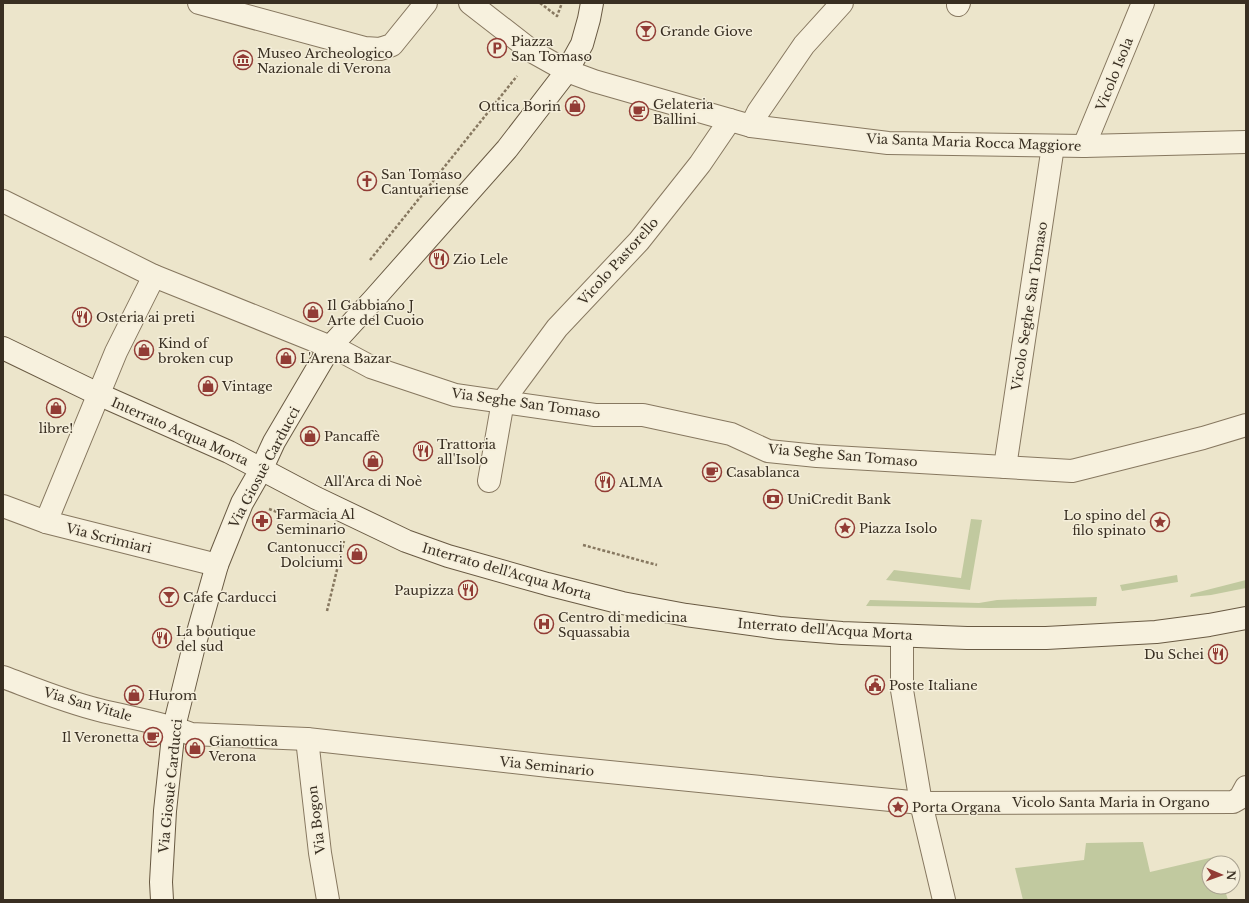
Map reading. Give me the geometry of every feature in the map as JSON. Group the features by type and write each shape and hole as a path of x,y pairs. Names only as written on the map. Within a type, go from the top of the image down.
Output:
{"street":[{"path":"199,3 365,48 380,49 392,44 426,3"},
{"path":"470,3 533,52 567,71 582,44 592,3"},
{"path":"751,126 758,112 804,45 842,3"},
{"name":"Vicolo Isola","path":"1084,146 1143,3"},
{"name":"Via Santa Maria Rocca Maggiore","path":"567,71 594,81 751,126 888,143 1084,146 1246,142"},
{"name":"Via Giosuè Carducci","path":"162,900 161,882 165,811 174,727 193,650 217,565 242,503 262,468 274,442 330,347 374,300 507,149 567,71"},
{"name":"Vicolo Pastorello","path":"502,401 558,328 639,241 700,164 730,120"},
{"name":"Vicolo Seghe San Tomaso","path":"1005,467 1053,146"},
{"name":"Via Seghe San Tomaso","path":"3,201 154,276 343,352 371,367 455,395 595,415 643,415 731,434 768,451 817,456 1072,471 1203,438 1246,424"},
{"path":"98,394 116,352 154,276"},
{"name":"Interrato Acqua Morta","path":"3,348 98,394 262,468"},
{"name":"Interrato Acqua Morta","path":"46,522 98,394"},
{"path":"489,481 502,401"},
{"name":"Interrato dell'Acqua Morta","path":"262,468 316,498 406,541 448,556 546,584 622,603 686,615 779,628 902,636 968,638 1054,638 1156,632 1209,625 1246,618"},
{"name":"Via Scrimiari","path":"3,506 46,522 217,565"},
{"path":"902,636 902,690 921,803 944,900"},
{"name":"Via San Vitale","path":"3,677 98,710 174,727"},
{"name":"Via Seminario","path":"174,727 191,734 307,739 549,766 921,803"},
{"name":"Via Bogon","path":"307,739 320,852 328,900"},
{"name":"Vicolo Santa Maria in Organo","path":"921,803 1233,802 1240,798 1246,787"}],"path":[{"path":"540,3 557,16 562,3"},
{"path":"264,508 305,523 316,498"},
{"path":"583,545 657,565"},
{"path":"327,611 342,549"}],"green space":[{"path":"971,519 982,520 970,590 886,580 894,570 961,578"},
{"path":"1177,575 1178,582 1122,591 1120,585"},
{"path":"1246,580 1246,588 1211,595 1190,597 1191,594"},
{"path":"1097,597 1096,606 990,608 866,606 870,600 979,603 997,600"},
{"path":"1143,842 1150,872 1201,860 1201,895 1226,895 1228,900 1023,900 1015,868 1084,860 1086,843"}],"place":[{"name":"Grande Giove","path":"646,31"},
{"name":"Piazza San Tomaso","path":"497,48"},
{"name":"Museo Archeologico Nazionale di Verona","path":"243,60"},
{"name":"Ottica Borin","path":"575,106"},
{"name":"Gelateria Ballini","path":"639,111"},
{"name":"San Tomaso Cantuariense","path":"367,181"},
{"name":"Zio Lele","path":"439,259"},
{"name":"Il Gabbiano J Arte del Cuoio","path":"313,312"},
{"name":"Osteria ai preti","path":"82,317"},
{"name":"Kind of broken cup","path":"144,350"},
{"name":"L'Arena Bazar","path":"286,358"},
{"name":"Vintage","path":"208,386"},
{"name":"libre!","path":"56,408"},
{"name":"Pancaffè","path":"310,436"},
{"name":"Trattoria all'Isolo","path":"423,451"},
{"name":"All'Arca di Noè","path":"373,461"},
{"name":"Casablanca","path":"712,472"},
{"name":"ALMA","path":"605,482"},
{"name":"UniCredit Bank","path":"773,499"},
{"name":"Farmacia Al Seminario","path":"262,521"},
{"name":"Lo spino del filo spinato","path":"1160,522"},
{"name":"Piazza Isolo","path":"845,528"},
{"name":"Cantonucci Dolciumi","path":"357,554"},
{"name":"Paupizza","path":"468,590"},
{"name":"Cafe Carducci","path":"169,597"},
{"name":"Centro di medicina Squassabia","path":"544,624"},
{"name":"La boutique del sud","path":"162,638"},
{"name":"Du Schei","path":"1218,654"},
{"name":"Poste Italiane","path":"875,685"},
{"name":"Hurom","path":"134,695"},
{"name":"Il Veronetta","path":"153,737"},
{"name":"Gianottica Verona","path":"195,748"},
{"name":"Porta Organa","path":"898,807"}]}
